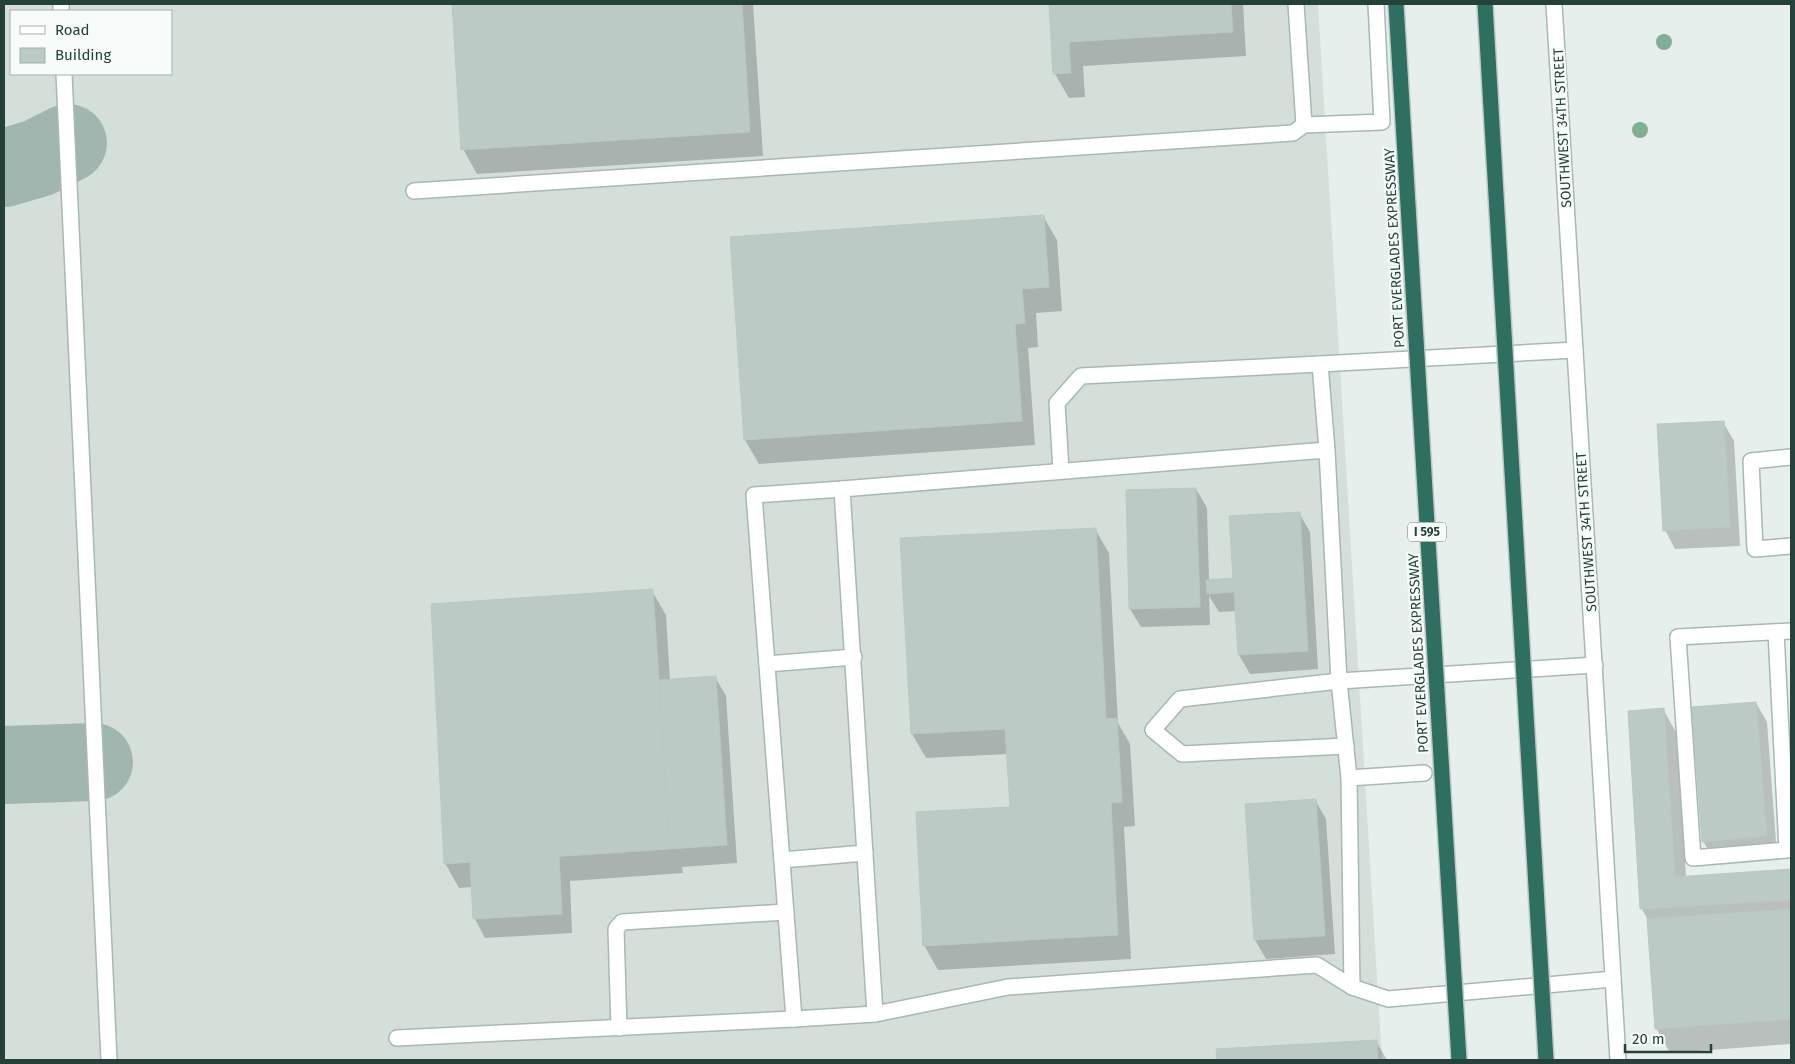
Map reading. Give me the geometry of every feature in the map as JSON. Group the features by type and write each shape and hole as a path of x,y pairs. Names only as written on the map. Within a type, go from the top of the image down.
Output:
{"highway":[{"name":"PORT EVERGLADES EXPRESSWAY","path":"1396,4 1459,1060"},
{"path":"1485,4 1546,1060"}],"street":[{"path":"1296,4 1304,125"},
{"path":"414,191 1293,133 1304,125 1382,122 1376,4"},
{"name":"SOUTHWEST 34TH STREET","path":"1554,4 1618,1060"},
{"path":"64,75 109,1060"},
{"path":"1061,471 1057,403 1081,376 1575,350"},
{"path":"1320,364 1327,450 1340,681 1349,778 1352,987"},
{"path":"794,1018 754,495 842,490 1327,450"},
{"path":"1791,457 1750,461 1755,549 1791,546"},
{"path":"842,490 875,1014"},
{"path":"1776,632 1787,850 1693,858 1678,637 1791,631"},
{"path":"767,664 854,657"},
{"path":"1346,746 1182,754 1153,730 1180,699 1340,681 1595,664"},
{"path":"1349,778 1424,773"},
{"path":"782,860 865,853"},
{"path":"619,1028 616,930 622,922 786,912"},
{"path":"397,1038 875,1014 1008,987 1317,965 1352,987 1388,999 1613,979"}],"shaded area":[{"path":"4,4 1318,4 1382,1060 4,1060"}],"building":[{"path":"452,4 742,4 750,132 461,150"},
{"path":"1049,4 1231,4 1233,32 1069,42 1071,73 1053,74"},
{"path":"1044,215 1049,287 1022,289 1025,323 1015,324 1022,421 744,440 730,237"},
{"path":"1724,421 1730,527 1663,531 1657,424"},
{"path":"1196,488 1200,607 1129,609 1126,490"},
{"path":"1300,512 1308,651 1238,655 1234,592 1207,594 1206,580 1233,578 1229,516"},
{"path":"1096,528 1106,719 1117,718 1122,802 1111,803 1118,935 923,946 916,812 1010,807 1005,729 911,734 900,538"},
{"path":"653,589 670,849 444,864 431,604"},
{"path":"716,676 727,845 670,849 659,680"},
{"path":"1756,702 1767,836 1702,842 1692,707"},
{"path":"1664,708 1675,877 1791,869 1791,900 1640,909 1628,711"},
{"path":"1316,799 1325,936 1254,940 1245,804"},
{"path":"559,856 562,914 473,919 470,862"},
{"path":"1791,909 1791,1019 1655,1029 1647,919"},
{"path":"1377,1040 1378,1060 1217,1060 1216,1049"}],"taxiway":[{"path":"4,168 38,158 68,143"},
{"path":"4,765 94,762"}]}
